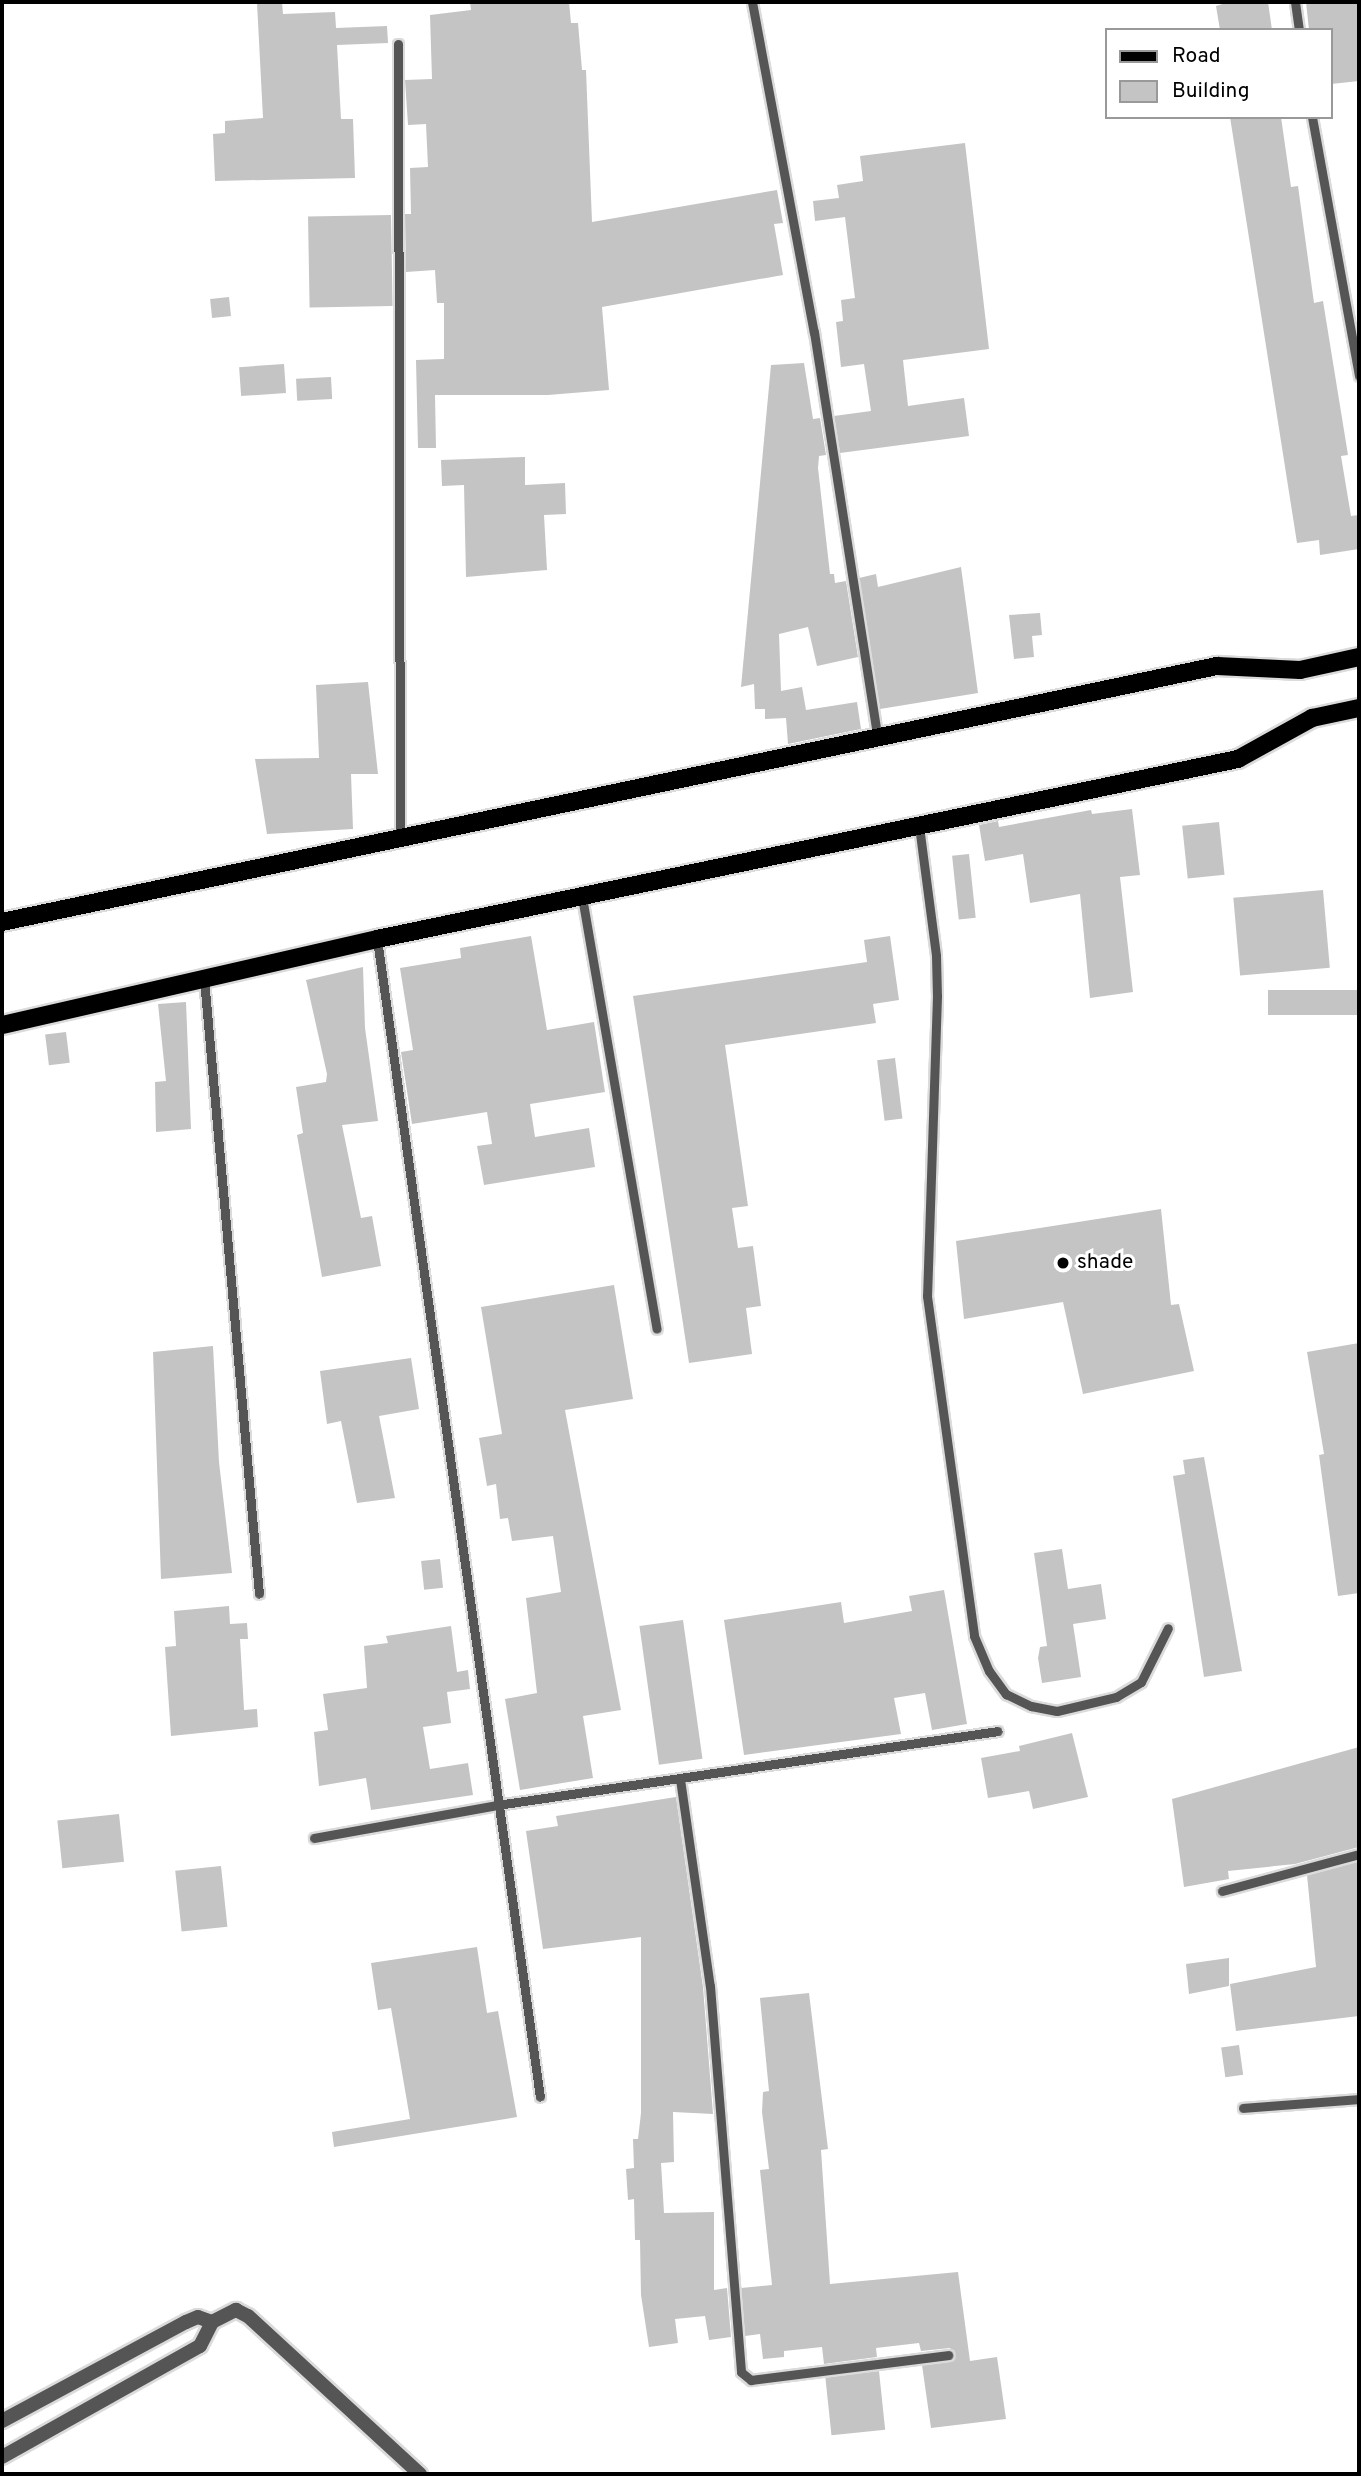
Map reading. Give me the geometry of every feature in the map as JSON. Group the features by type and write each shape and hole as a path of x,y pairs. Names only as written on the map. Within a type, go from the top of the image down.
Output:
{"main road":[{"path":"2,922 877,735 1217,666 1300,670 1359,657"},
{"path":"2,1025 377,939 1238,759 1312,718 1359,708"}],"street":[{"path":"2,2457 200,2346 212,2322 236,2310 248,2316 420,2474"},
{"path":"2,2421 186,2322 198,2317 212,2322"}],"lane":[{"path":"752,2 814,332 877,735"},
{"path":"1294,2 1299,28"},
{"path":"398,44 400,836"},
{"path":"1312,119 1359,376"},
{"path":"919,826 936,956 937,996 927,1296 974,1636 989,1671 1006,1694 1031,1706 1057,1711 1116,1697 1141,1682 1168,1628"},
{"path":"582,897 657,1329"},
{"path":"377,939 540,2097"},
{"path":"204,979 259,1594"},
{"path":"314,1838 497,1805 998,1731"},
{"path":"680,1779 710,1986 741,2372 751,2380 948,2355"},
{"path":"1222,1891 1359,1854"},
{"path":"1243,2108 1359,2099"}],"building":[{"path":"282,2 283,14 335,12 336,28 387,26 388,43 337,45 341,119 353,119 355,178 215,181 213,134 225,133 225,121 263,118 257,3"},
{"path":"470,2 569,2 571,23 578,23 582,70 586,70 592,222 777,190 783,223 774,224 783,275 602,307 609,390 548,395 435,395 436,448 418,448 416,360 444,359 444,303 437,303 435,270 406,272 405,214 411,214 410,168 428,167 426,124 408,125 405,80 432,79 430,15 471,10"},
{"path":"1229,2 1268,2 1272,28 1220,28 1216,6"},
{"path":"1306,2 1359,2 1359,81 1333,84 1333,28 1309,28"},
{"path":"1230,119 1281,119 1291,187 1298,186 1314,303 1323,301 1348,455 1341,456 1351,516 1359,515 1359,549 1320,555 1319,540 1297,543"},
{"path":"965,143 989,349 903,360 908,406 964,398 969,436 840,453 834,416 871,411 864,364 841,367 836,322 843,321 841,300 855,298 845,217 815,221 813,201 839,198 837,185 863,181 860,156"},
{"path":"391,215 393,306 310,307 308,216"},
{"path":"229,297 231,316 212,318 210,299"},
{"path":"804,363 813,419 820,418 826,455 819,456 818,468 830,574 834,574 835,583 846,581 858,657 817,666 808,627 779,634 781,691 802,687 806,710 857,702 861,729 788,744 786,718 765,719 765,709 755,709 754,684 741,687 771,365"},
{"path":"284,364 286,393 241,396 239,367"},
{"path":"331,377 332,399 297,401 296,379"},
{"path":"525,457 525,485 565,483 566,514 544,515 547,570 466,577 464,485 442,486 441,460"},
{"path":"961,567 978,693 880,709 859,578 876,574 878,587"},
{"path":"1040,613 1042,635 1032,636 1034,657 1014,659 1009,615"},
{"path":"368,682 378,774 351,774 353,829 267,834 255,759 319,758 316,685"},
{"path":"1132,809 1140,875 1120,877 1133,992 1090,998 1080,894 1030,903 1023,854 985,861 979,825 998,821 999,827 1091,810 1092,814"},
{"path":"1219,822 1225,875 1188,879 1182,826"},
{"path":"969,854 976,918 959,919 952,856"},
{"path":"1323,890 1330,968 1240,976 1233,898"},
{"path":"531,936 547,1030 594,1022 605,1092 530,1104 535,1137 589,1128 595,1167 484,1185 477,1146 492,1144 487,1112 412,1124 401,1052 413,1050 400,968 461,958 460,948"},
{"path":"890,936 899,1000 873,1004 876,1023 725,1045 748,1206 732,1208 738,1248 753,1246 761,1306 746,1308 752,1354 689,1363 633,996 867,962 864,940"},
{"path":"363,967 365,1028 378,1121 342,1125 361,1218 372,1216 381,1266 322,1277 297,1135 303,1133 296,1087 326,1082 327,1074 306,980"},
{"path":"1268,990 1359,990 1359,1015 1268,1015"},
{"path":"186,1002 191,1129 156,1132 155,1082 166,1081 158,1004"},
{"path":"66,1032 70,1063 49,1065 45,1035"},
{"path":"895,1058 902,1119 885,1121 877,1060"},
{"name":"shade","path":"1161,1209 1171,1305 1179,1304 1194,1371 1083,1394 1063,1302 964,1319 956,1241"},
{"path":"614,1285 633,1399 565,1410 621,1710 583,1716 593,1778 520,1790 505,1699 537,1693 526,1598 561,1592 553,1536 512,1541 508,1518 500,1519 496,1484 487,1486 479,1438 502,1434 481,1307"},
{"path":"1359,1343 1359,1593 1338,1596 1319,1455 1324,1454 1307,1352"},
{"path":"213,1346 219,1462 232,1573 161,1579 153,1352"},
{"path":"411,1358 419,1409 379,1416 395,1498 357,1503 341,1421 327,1424 320,1371"},
{"path":"1204,1457 1242,1671 1204,1677 1173,1476 1185,1474 1183,1460"},
{"path":"1062,1549 1068,1589 1101,1584 1106,1619 1073,1624 1081,1677 1042,1683 1038,1658 1040,1647 1047,1646 1034,1553"},
{"path":"440,1559 443,1588 424,1590 421,1561"},
{"path":"944,1590 967,1724 932,1730 925,1693 894,1698 901,1734 744,1755 724,1620 841,1602 844,1623 912,1611 909,1596"},
{"path":"229,1606 230,1624 247,1623 248,1639 240,1639 244,1710 257,1709 258,1727 171,1736 165,1647 176,1646 174,1611"},
{"path":"683,1620 702,1759 659,1765 639,1626"},
{"path":"451,1626 457,1672 468,1670 470,1689 447,1692 451,1723 423,1727 430,1769 468,1763 473,1795 371,1810 366,1778 319,1786 314,1732 328,1730 323,1694 367,1688 364,1646 388,1643 386,1636"},
{"path":"1072,1733 1088,1797 1033,1809 1029,1791 988,1798 981,1758 1020,1751 1019,1746"},
{"path":"1359,1747 1359,1847 1295,1864 1228,1871 1229,1879 1184,1887 1172,1799"},
{"path":"676,1797 703,1987 713,2114 673,2112 674,2162 661,2163 664,2213 714,2212 714,2290 727,2288 731,2337 709,2340 705,2316 675,2319 678,2343 649,2347 641,2295 640,2240 635,2240 634,2199 628,2200 626,2169 634,2168 633,2139 638,2139 641,2113 641,1937 543,1949 526,1831 558,1826 556,1816"},
{"path":"119,1814 124,1862 62,1868 57,1820"},
{"path":"1359,1861 1359,2016 1236,2031 1230,1984 1316,1967 1307,1875"},
{"path":"221,1866 227,1927 182,1931 175,1871"},
{"path":"477,1947 487,2013 498,2011 517,2117 334,2147 332,2132 410,2119 391,2008 378,2010 371,1963"},
{"path":"1229,1958 1229,1986 1189,1994 1186,1964"},
{"path":"809,1993 828,2149 821,2150 830,2284 958,2272 970,2361 997,2357 1006,2419 931,2428 922,2365 952,2361 955,2355 950,2348 921,2351 919,2343 876,2348 877,2357 824,2364 822,2347 784,2351 784,2357 763,2359 760,2334 745,2336 741,2288 772,2285 760,2170 769,2169 762,2112 763,2092 769,2091 760,1998"},
{"path":"1239,2045 1243,2075 1225,2077 1221,2048"},
{"path":"879,2371 885,2430 831,2435 825,2377"}],"place":[{"name":"shade","path":"1063,1263"}]}
